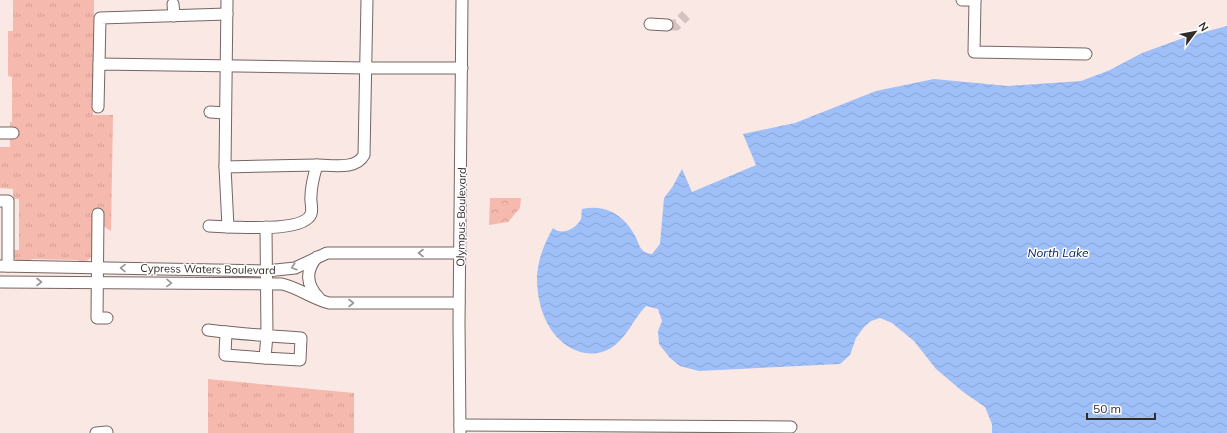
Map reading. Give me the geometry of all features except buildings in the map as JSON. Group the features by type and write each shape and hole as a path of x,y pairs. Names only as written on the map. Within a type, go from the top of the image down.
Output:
{"street":[{"path":"227,0 225,167 228,227"},
{"path":"225,167 355,165 361,161 364,155 367,0"},
{"name":"Olympus Boulevard","path":"460,429 459,303 462,0"},
{"path":"962,0 975,0 974,52 1086,54"},
{"path":"173,4 174,16"},
{"path":"98,107 100,18 227,14"},
{"path":"650,24 667,25"},
{"path":"99,64 462,68"},
{"path":"210,112 225,113"},
{"path":"0,133 13,133"},
{"path":"209,226 266,227 301,224 307,220 311,213 310,196 317,165"},
{"path":"0,201 8,201 4,266"},
{"path":"98,214 103,236 98,267 97,318 108,318"},
{"path":"265,358 267,335 266,227"},
{"name":"Cypress Waters Boulevard","path":"4,266 266,271 295,268 317,256 327,253 460,253"},
{"path":"317,256 310,265 308,276 309,285 322,302"},
{"name":"Cypress Waters Boulevard","path":"0,282 282,284 296,287 322,302 329,303 459,303"},
{"path":"208,330 301,338 300,360 224,355 226,332"},
{"path":"460,429 646,430 791,427"}],"green space":[{"path":"13,0 94,0 93,115 113,115 111,231 102,223 101,210 92,210 92,257 84,263 81,263 78,260 32,259 28,263 24,263 15,259 13,254 12,250 19,250 19,199 13,199 13,189 0,188 0,147 10,147 10,139 14,139 14,129 10,129 10,122 12,122 12,77 8,76 8,31 13,31"},
{"path":"490,198 521,198 520,208 508,222 489,225"},
{"path":"208,379 354,393 354,433 208,433"}],"water":[{"name":"North Lake","path":"1227,26 1227,433 992,433 992,424 985,407 962,391 936,369 914,341 892,323 880,318 871,321 864,327 856,338 850,355 840,364 699,371 680,366 670,358 659,344 658,331 662,321 658,309 646,306 617,344 601,352 591,354 571,348 562,342 555,335 544,316 538,292 537,277 542,252 553,228 564,231 576,226 581,219 582,209 605,209 619,216 630,227 642,250 652,254 660,244 664,198 673,186 682,169 692,192 756,165 743,134 795,123 876,91 934,79 1008,86 1081,81 1110,70 1142,53 1186,37"}],"tunnel":[{"path":"667,25 676,25 686,15"}]}
